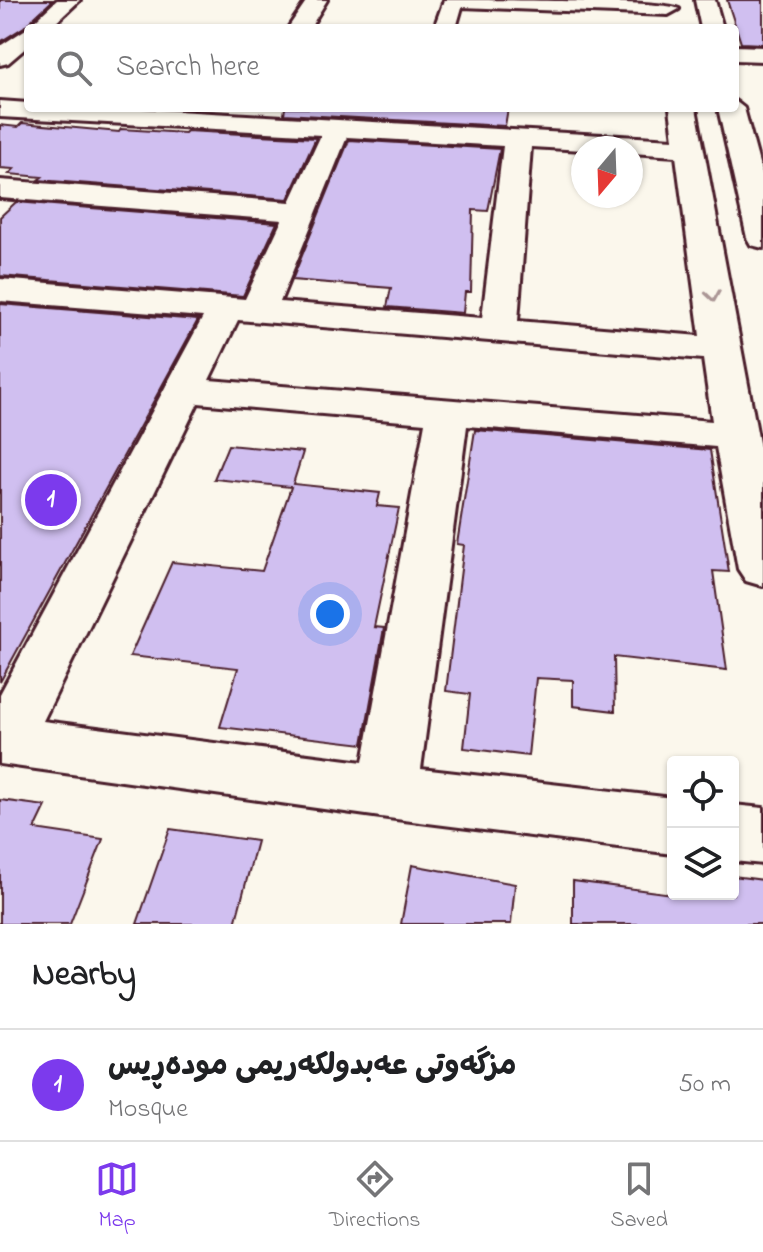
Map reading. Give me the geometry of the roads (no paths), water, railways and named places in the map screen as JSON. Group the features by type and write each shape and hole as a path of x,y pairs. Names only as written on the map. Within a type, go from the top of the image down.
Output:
{"street":[{"path":"42,24 70,0"},
{"path":"302,24 317,0"},
{"path":"446,24 454,0 668,12"},
{"path":"705,0 711,24"},
{"path":"0,58 24,38"},
{"path":"739,53 763,54"},
{"path":"739,107 763,108"},
{"path":"0,109 24,110"},
{"path":"120,112 239,115 337,129 413,121 518,140 689,148"},
{"path":"684,112 735,436 763,569"},
{"path":"703,233 763,237 751,148 735,112"},
{"path":"337,129 301,212 242,310 184,390 2,740 388,792 667,825"},
{"path":"499,331 518,140"},
{"path":"0,189 301,212"},
{"path":"0,290 721,349"},
{"path":"184,390 735,436"},
{"path":"388,792 448,412"},
{"path":"739,834 763,836"}],"place":[{"name":"مزگەوتی عەبدولکەریمی مودەڕیس","path":"51,500"}]}
